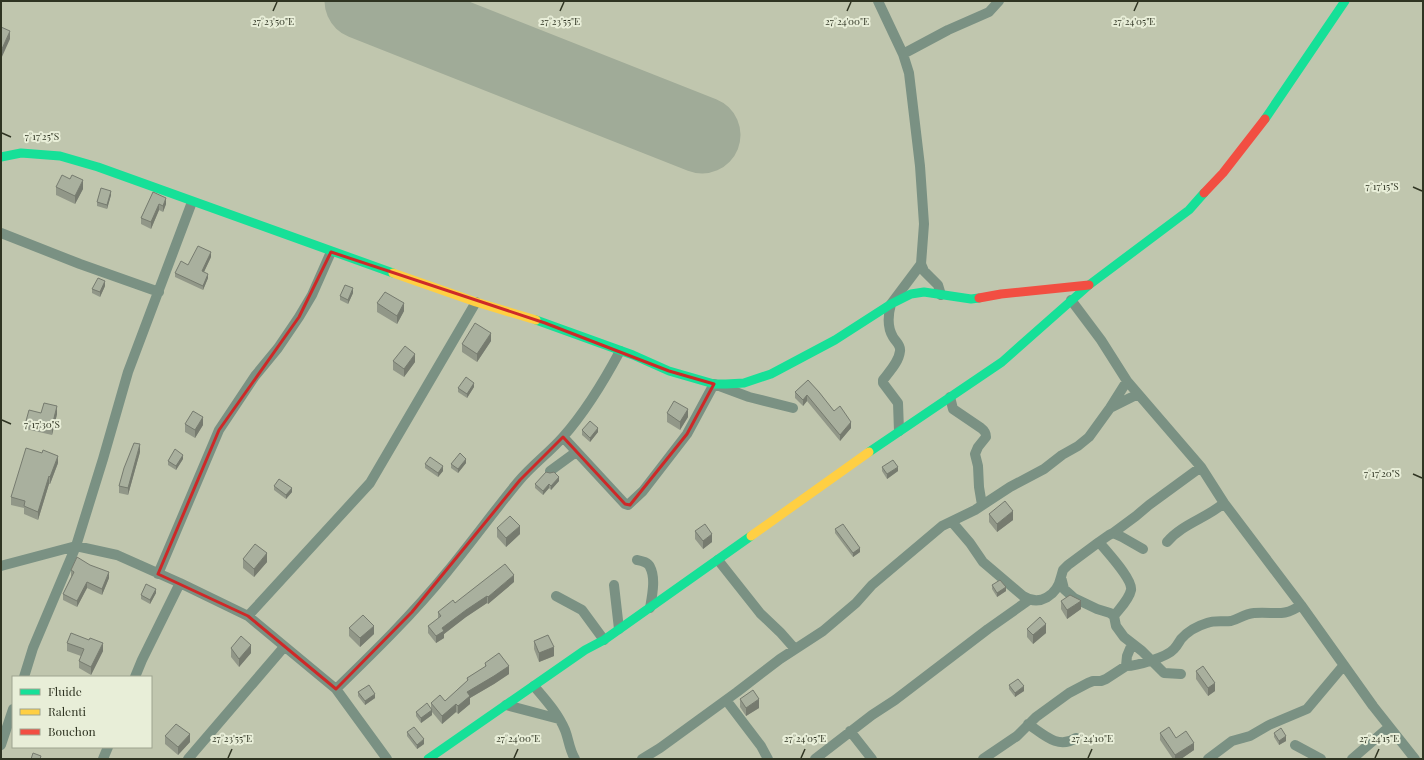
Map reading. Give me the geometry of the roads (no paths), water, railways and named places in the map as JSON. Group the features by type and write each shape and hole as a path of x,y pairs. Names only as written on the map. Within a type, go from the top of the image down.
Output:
{"street":[{"path":"903,54 917,45 948,30 990,12 999,1"},
{"path":"428,759 585,650 604,640 620,629 903,429 1002,362 1089,284 1189,210 1223,173 1257,130 1345,1"},
{"path":"877,2 903,54 910,73 920,166 924,224 921,264 924,271 938,285 941,294"},
{"path":"1,157 21,153 60,156 98,168 331,252 476,302 545,323 670,370 743,395 793,408"},
{"path":"24,676 33,648 76,546 128,372 192,202"},
{"path":"1,233 80,264 159,292"},
{"path":"158,574 219,430 255,376 278,348 299,317 312,295 331,252"},
{"path":"903,429 899,416 898,403 882,380 897,362 900,351 900,347 894,338 889,324 891,304 921,264"},
{"path":"714,384 744,383 771,374 834,340 891,304 911,294 924,292 971,299 1089,284"},
{"path":"1071,300 1101,340 1127,381 1201,468 1224,503 1301,605 1373,706 1415,759"},
{"path":"248,616 370,483 476,302"},
{"path":"336,689 377,650 412,612 446,573 520,480 563,437 606,378 620,351"},
{"path":"642,759 660,748 780,659 823,631 872,585 942,526 952,522 1010,487 1044,469 1062,455 1078,446 1088,437 1127,381"},
{"path":"563,437 625,504 630,505 673,454 687,434 714,384"},
{"path":"1110,407 1138,394"},
{"path":"950,397 953,409 981,428 986,435 986,438 978,447 975,454 978,466 978,487 982,505"},
{"path":"550,471 576,452"},
{"path":"952,522 970,543 983,562 1017,592 1029,600 1037,601 1054,593 1060,582 1063,570 1068,565 1201,468"},
{"path":"1167,542 1179,530 1216,510 1224,503"},
{"path":"1113,533 1143,549"},
{"path":"1099,542 1127,577 1131,587 1129,596 1114,616"},
{"path":"1,566 76,546 117,555 180,583 248,616 336,689 387,759"},
{"path":"637,560 644,561 650,567 653,576 650,608"},
{"path":"718,560 760,613 795,649"},
{"path":"1061,577 1064,589 1074,598 1114,616 1119,631 1164,673 1181,674"},
{"path":"135,676 180,583"},
{"path":"614,585 620,629"},
{"path":"556,596 582,610 604,640"},
{"path":"815,759 850,731 895,700 988,629 1029,600"},
{"path":"983,759 1017,736 1042,712 1069,693 1093,681 1101,682 1106,680 1126,666 1136,666 1174,650 1182,638 1190,630 1198,626 1209,622 1231,621 1246,614 1267,612 1281,614 1293,610 1301,605"},
{"path":"1126,666 1127,656 1132,644"},
{"path":"188,759 284,647"},
{"path":"1211,758 1232,741 1250,736 1269,725 1307,709 1344,665"},
{"path":"534,686 559,719 564,729 570,750 575,759"},
{"path":"726,700 761,746 768,759"},
{"path":"506,705 559,719"},
{"path":"1,745 12,712"},
{"path":"1028,724 1055,742 1061,743 1071,741 1076,738"},
{"path":"1352,759 1389,726"},
{"path":"850,731 872,759"},
{"path":"1295,745 1321,759"},
{"path":"103,759 108,748"}]}
